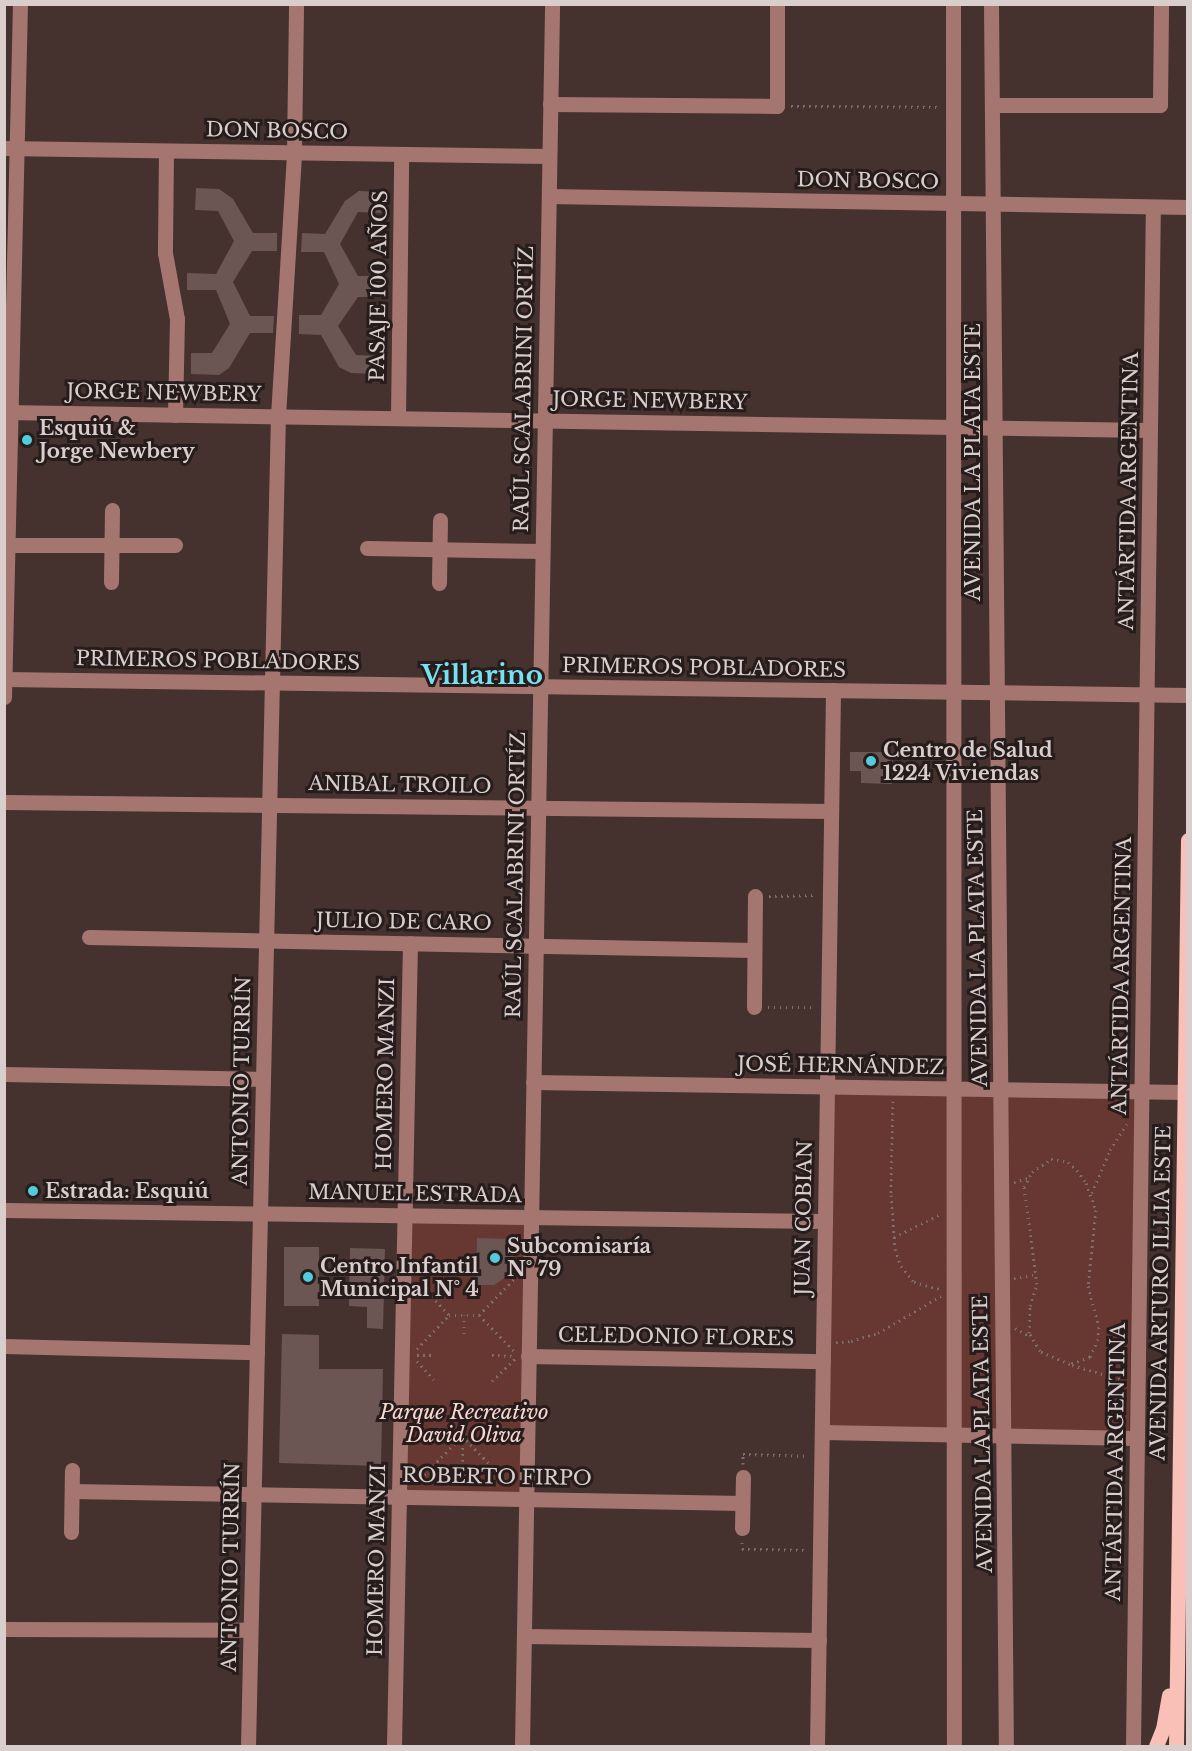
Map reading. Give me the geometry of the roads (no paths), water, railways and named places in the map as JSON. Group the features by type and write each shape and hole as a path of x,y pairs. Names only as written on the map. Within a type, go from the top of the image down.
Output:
{"main road":[{"name":"AVENIDA ARTURO ILLIA ESTE","path":"1176,1746 1188,840"},
{"path":"1156,1746 1163,1729 1178,1649"}],"street":[{"path":"4,697 8,545 10,148 20,4"},
{"path":"294,152 296,4"},
{"name":"RAÚL SCALABRINI ORTÍZ","path":"522,1746 524,1636 521,1356 531,1217 552,4"},
{"path":"550,104 777,106 777,4"},
{"name":"AVENIDA LA PLATA ESTE","path":"952,4 954,1746"},
{"name":"AVENIDA LA PLATA ESTE","path":"991,4 1006,1746"},
{"path":"992,105 1161,105 1161,4"},
{"name":"DON BOSCO","path":"10,148 549,156"},
{"path":"166,151 165,253 177,319 175,414"},
{"name":"ANTONIO TURRÍN","path":"248,1746 279,416 294,152"},
{"name":"PASAJE 100 AÑOS","path":"398,418 401,154"},
{"name":"DON BOSCO","path":"549,196 1188,207"},
{"name":"ANTÁRTIDA ARGENTINA","path":"1133,1746 1153,207"},
{"name":"JORGE NEWBERY","path":"8,412 1150,430"},
{"path":"111,582 112,510"},
{"path":"439,583 440,520"},
{"path":"8,545 175,545"},
{"path":"367,548 542,550"},
{"name":"PRIMEROS POBLADORES","path":"5,680 1188,695"},
{"name":"JUAN COBIAN","path":"817,1746 833,690"},
{"name":"ANIBAL TROILO","path":"4,802 831,811"},
{"path":"754,1007 755,896"},
{"name":"JULIO DE CARO","path":"89,937 754,950"},
{"name":"HOMERO MANZI","path":"394,1746 405,1492 404,1215 410,943"},
{"path":"4,1074 263,1079"},
{"name":"JOSÉ HERNÁNDEZ","path":"533,1082 1184,1092"},
{"name":"MANUEL ESTRADA","path":"4,1210 825,1221"},
{"path":"4,1346 257,1352"},
{"name":"CELEDONIO FLORES","path":"521,1356 823,1361"},
{"path":"822,1432 1137,1438"},
{"path":"71,1532 72,1470"},
{"path":"742,1528 743,1477"},
{"name":"ROBERTO FIRPO","path":"72,1491 254,1494 405,1492 742,1503"},
{"path":"4,1629 250,1630"},
{"path":"524,1636 819,1640"}],"place":[{"name":"Esquiú & Jorge Newbery","path":"27,440"},
{"name":"Centro de Salud 1224 Viviendas","path":"871,761"},
{"name":"Estrada: Esquiú","path":"33,1191"},
{"name":"Subcomisaría N° 79","path":"495,1258"},
{"name":"Centro Infantil Municipal N° 4","path":"308,1277"}],"district":[{"name":"Villarino","path":"482,676"}],"park label":[{"name":"Parque Recreativo David Oliva","path":"464,1424"}]}
